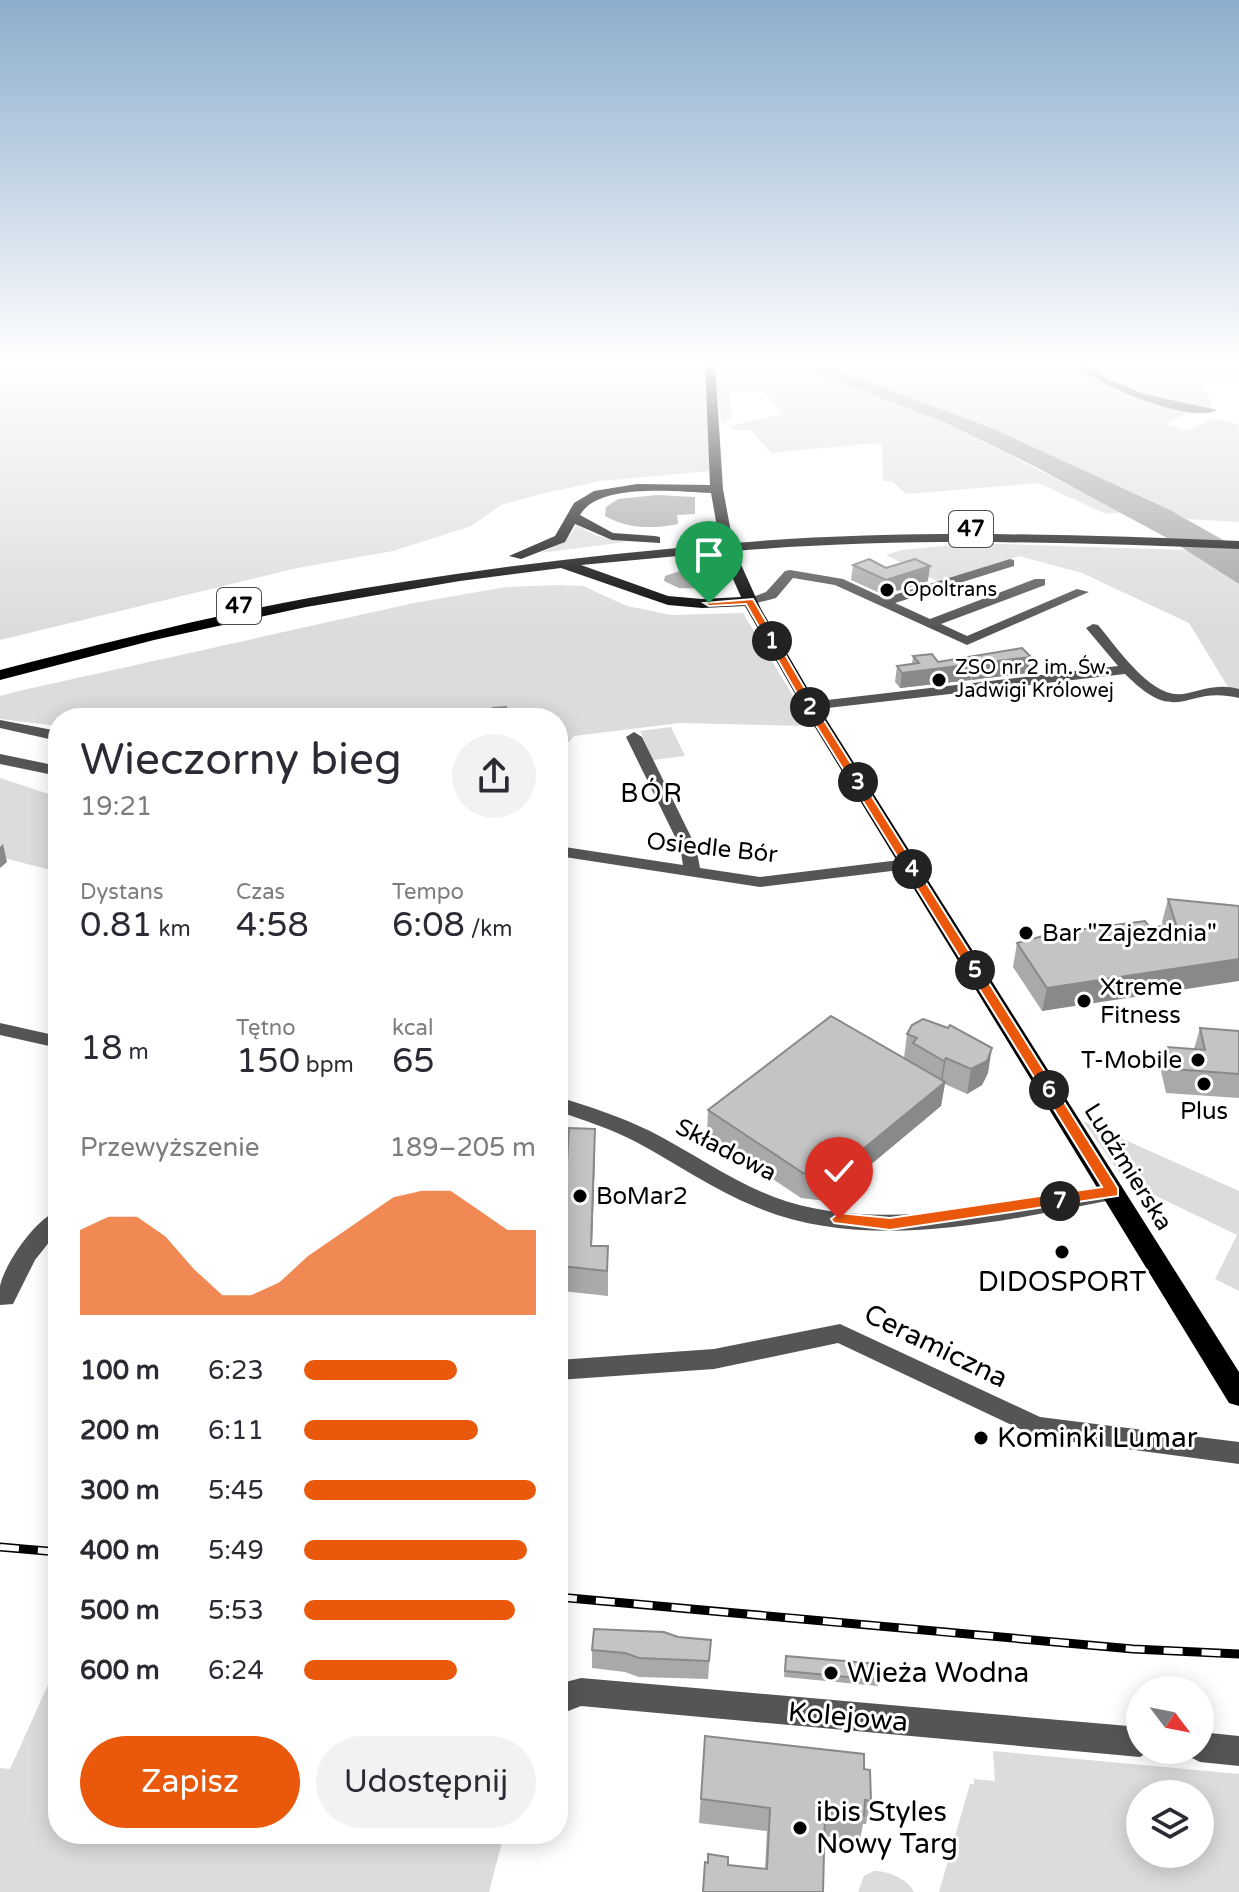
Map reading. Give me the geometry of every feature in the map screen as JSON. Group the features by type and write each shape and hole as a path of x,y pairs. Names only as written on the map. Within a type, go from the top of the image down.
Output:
{"main road":[{"name":"Ludźmierska","path":"715,451 717,489 728,552 749,601 810,706 1239,1395"},
{"path":"499,560 535,551 560,539 585,501 608,491 637,488 717,489"},
{"path":"574,517 586,528 605,535 683,545"},
{"name":"47","path":"0,665 148,626 268,599 499,560 810,532 958,529 1239,538"},
{"name":"47","path":"706,543 967,537 1239,545"},
{"path":"638,591 630,577 636,566 683,545"},
{"name":"47","path":"0,675 241,615 389,586 683,545"},
{"path":"524,565 583,569 638,591 686,604 749,601"}],"street":[{"path":"883,603 1010,563"},
{"path":"749,601 771,595 784,585 790,574 838,582 967,641 1082,592"},
{"path":"929,624 1040,582"},
{"path":"1093,628 1129,669 1160,697 1172,699 1218,688 1239,694"},
{"path":"810,706 1129,669"},
{"path":"0,724 48,734"},
{"path":"634,737 688,847 692,871"},
{"path":"0,759 48,769"},
{"name":"Osiedle Bór","path":"568,852 760,882 908,864"},
{"path":"0,1029 48,1040"},
{"name":"Składowa","path":"568,1108 640,1135 740,1190 786,1210 839,1219 890,1224 1112,1192"},
{"path":"5,1298 33,1245 48,1225"},
{"name":"Ceramiczna","path":"568,1369 714,1359 840,1333 1037,1427 1239,1453"},
{"name":"Kolejowa","path":"568,1694 581,1692 860,1720 971,1726 1126,1741"},
{"path":"1214,1748 1239,1751"}],"shaded area":[{"path":"0,451 709,451 710,471 600,481 541,494 501,505 471,526 393,551 297,568 0,640"},
{"path":"882,451 1002,451 1122,512 1106,514 1038,483 906,494 892,481 883,481"},
{"path":"1004,451 1042,451 1170,510 1239,549 1239,584 1167,538"},
{"path":"1042,451 1239,451 1239,522 1187,519"},
{"path":"657,495 695,497 695,514 677,515 678,524 660,527 631,526 605,516 606,507 618,499"},
{"path":"576,525 597,536 626,542 540,553 566,539"},
{"path":"972,543 1186,550 1239,584 1239,692 1228,687 1189,623 1082,573 1019,556 939,582 886,555 902,550"},
{"path":"686,569 688,577 706,578 718,589 679,588 664,581 665,576"},
{"path":"583,586 627,606 671,615 743,613 811,726 680,723 574,736 568,743 568,708 48,708 48,725 0,719 0,696 23,690 414,603 506,587"},
{"path":"671,727 685,756 653,760 640,731"},
{"path":"0,778 48,794 48,869 0,857"},
{"path":"1083,1121 1239,1191 1239,1291 1215,1279 1237,1235 1125,1181"},
{"path":"48,1685 48,1844 501,1844 489,1892 0,1892 0,1768 10,1769"},
{"path":"993,1751 1239,1774 1239,1892 939,1892 974,1779 995,1781"},
{"path":"874,1871 897,1877 914,1892 858,1892 864,1876"}],"building":[{"path":"869,559 886,568 915,559 930,566 886,580 853,565"},
{"path":"1022,648 1031,657 902,673 897,666 919,663 913,656 932,654 938,662"},
{"path":"1168,899 1239,906 1239,959 1047,988 1017,943 1054,933 1145,921 1150,928 1176,924"},
{"path":"831,1016 945,1082 830,1176 803,1173 708,1110"},
{"path":"923,1019 948,1028 950,1025 992,1048 987,1061 971,1069 946,1058 944,1061 913,1043 917,1038 907,1034 912,1025"},
{"path":"1200,1028 1239,1031 1239,1074 1173,1069 1168,1047 1205,1050"},
{"name":"BoMar2","path":"569,1128 595,1129 591,1246 608,1246 607,1271 568,1267"},
{"path":"594,1629 664,1632 678,1637 711,1640 709,1661 639,1658 625,1653 592,1650"},
{"name":"Wieża Wodna","path":"786,1656 879,1664 879,1680 785,1671"},
{"name":"ibis Styles Nowy Targ","path":"705,1736 864,1754 864,1769 870,1770 871,1801 865,1800 864,1816 825,1812 823,1892 703,1892 708,1854 728,1857 728,1865 767,1869 770,1808 701,1799"}],"railway":[{"path":"0,1547 48,1551"},
{"path":"568,1598 1133,1649 1239,1654"}],"place":[{"name":"Opoltrans","path":"887,590"},
{"name":"ZSO nr 2 im. Św. Jadwigi Królowej","path":"939,680"},
{"name":"Bar \"Zajezdnia\"","path":"1026,933"},
{"name":"Xtreme Fitness","path":"1084,1001"},
{"name":"T-Mobile","path":"1198,1060"},
{"name":"Plus","path":"1204,1084"},
{"name":"BoMar2","path":"580,1196"},
{"name":"DIDOSPORT","path":"1062,1252"},
{"name":"Kominki Lumar","path":"981,1438"},
{"name":"Wieża Wodna","path":"831,1673"},
{"name":"ibis Styles Nowy Targ","path":"800,1828"}],"district":[{"name":"BÓR","path":"652,793"}],"route":[{"path":"709,603 749,601 810,706 1112,1192 890,1224 839,1219"}]}
